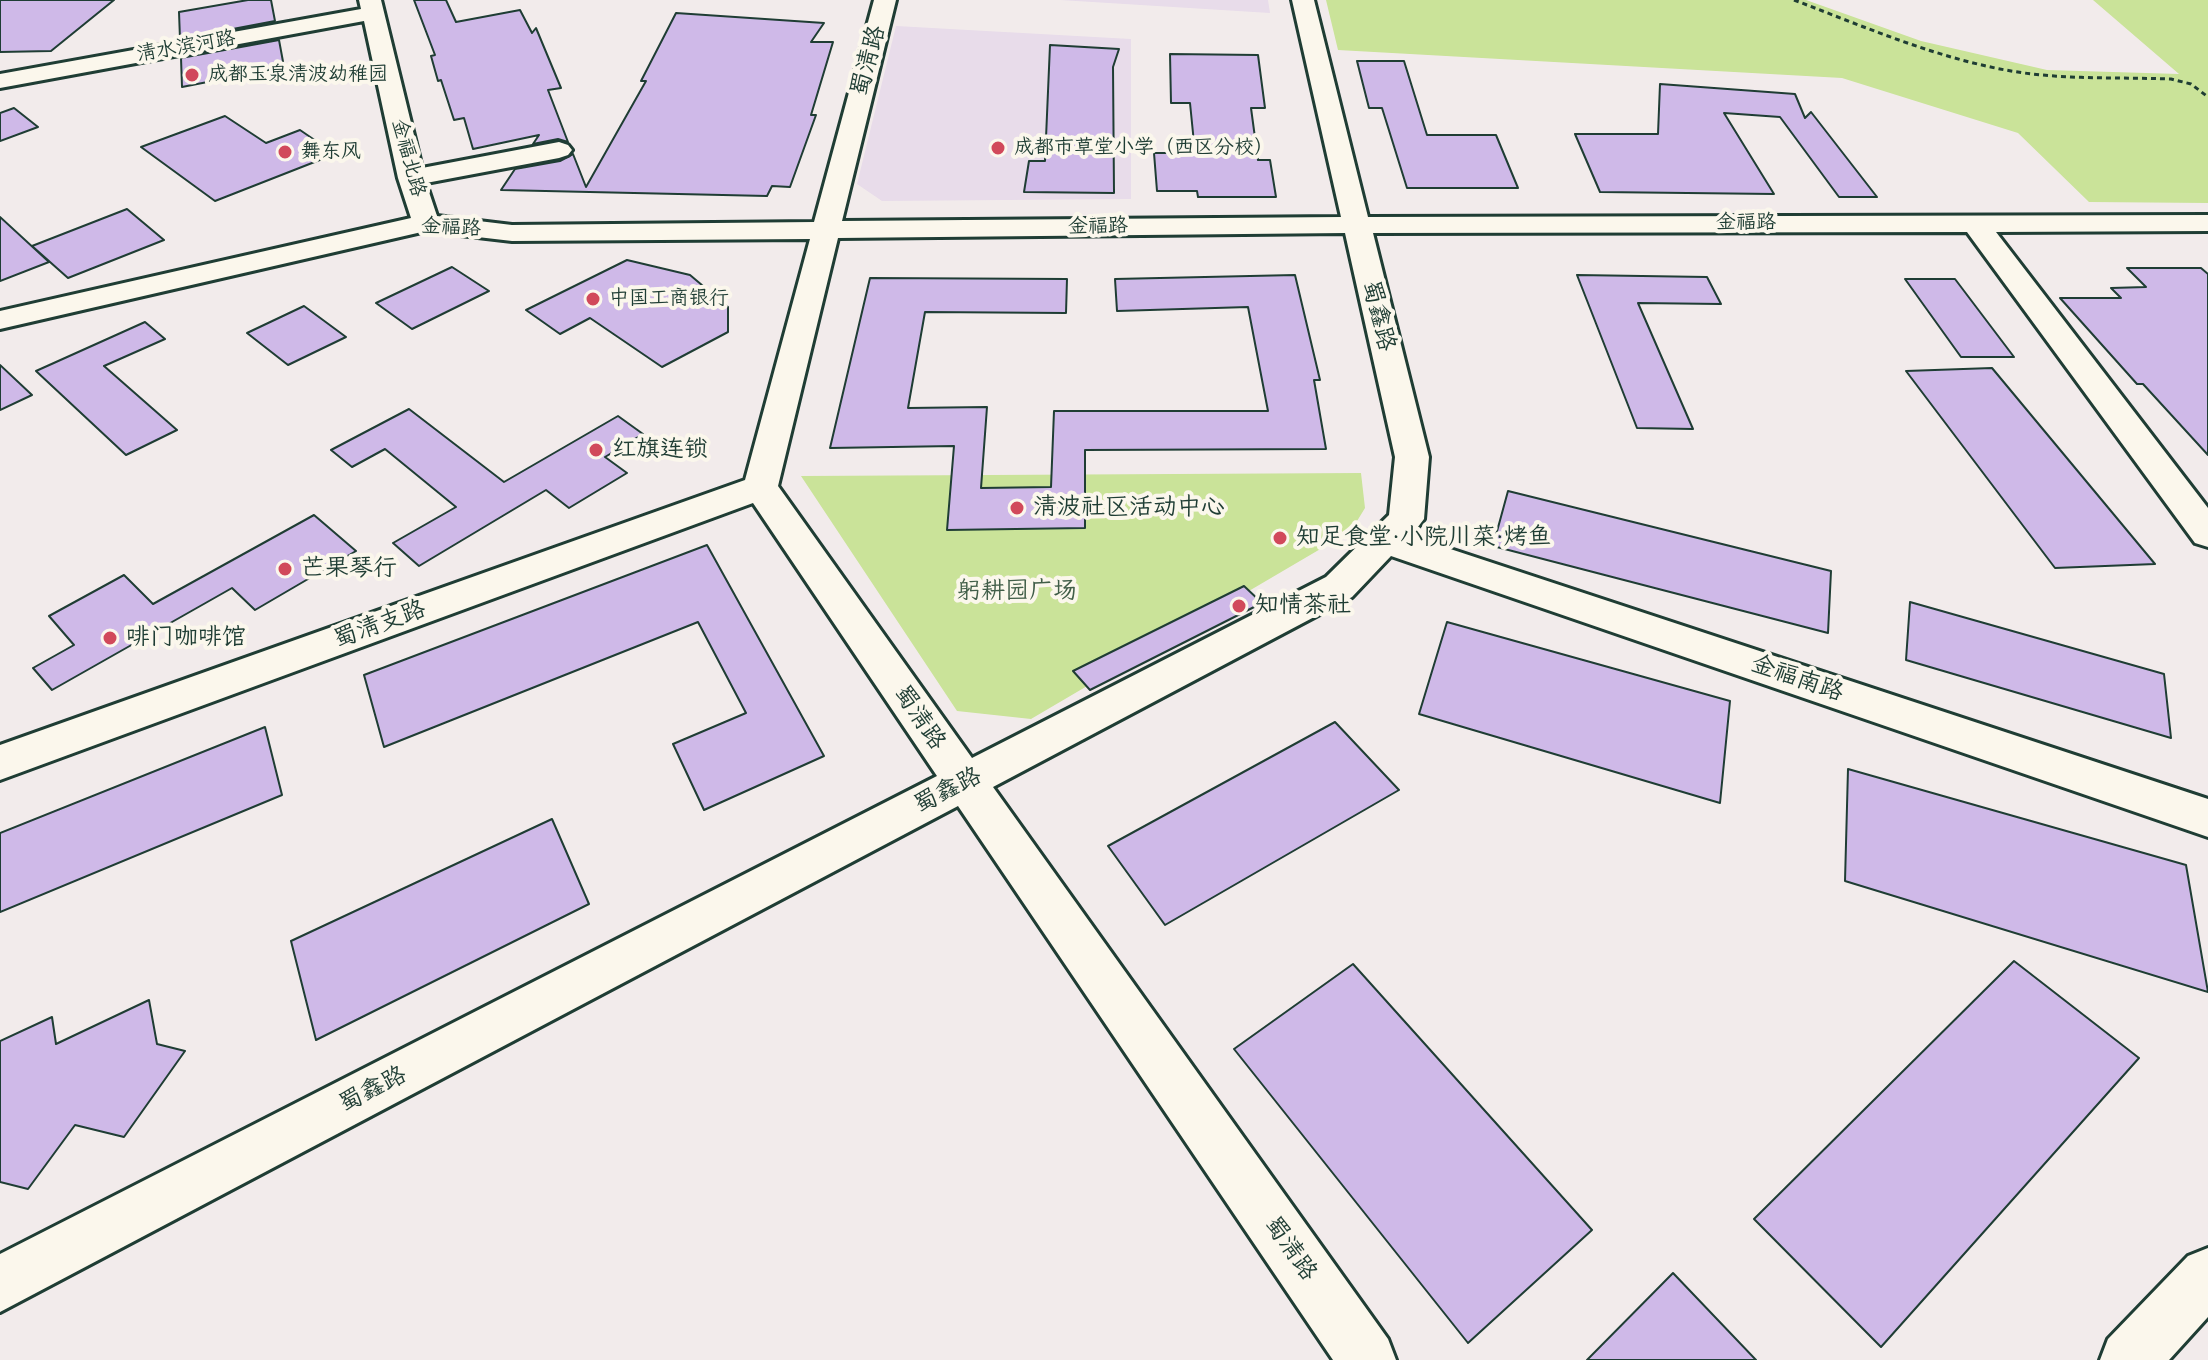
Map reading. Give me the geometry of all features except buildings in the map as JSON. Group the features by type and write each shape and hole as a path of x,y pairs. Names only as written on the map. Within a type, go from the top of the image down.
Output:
{"street":[{"name":"蜀清路","path":"885,0 760,487 1367,1360"},
{"name":"蜀鑫路","path":"0,1284 1339,587 1406,519 1412,457 1303,0"},
{"name":"清水滨河路","path":"0,81 371,6"},
{"name":"金福北路","path":"371,6 411,178 426,223"},
{"path":"411,178 559,150"},
{"path":"1974,222 2208,534"},
{"name":"金福路","path":"0,320 426,223 512,233 1356,225 2208,223"},
{"name":"蜀清支路","path":"0,763 760,487"},
{"name":"金福南路","path":"1385,541 2208,818"},
{"path":"2129,1360 2208,1276"}],"path":[{"path":"1794,0 1964,61 2042,75 2171,79 2191,84 2208,97"}],"shaded area":[{"path":"1060,0 1268,0 1270,13"},
{"name":"成都市草堂小学（西区分校）","path":"896,26 1131,39 1131,199 882,201 857,184"}],"green space":[{"path":"1326,0 1806,0 1921,41 2047,70 2179,74 2093,0 2208,0 2208,203 2089,202 2018,133 1842,78 1338,50"},
{"name":"躬耕园广场","path":"1361,473 1365,508 1351,531 1031,719 957,711 801,476"}],"place":[{"name":"成都玉泉清波幼稚园","path":"192,75"},
{"name":"成都市草堂小学（西区分校）","path":"998,148"},
{"name":"舞东风","path":"285,152"},
{"name":"中国工商银行","path":"593,299"},
{"name":"红旗连锁","path":"596,450"},
{"name":"清波社区活动中心","path":"1017,508"},
{"name":"知足食堂·小院川菜·烤鱼","path":"1280,538"},
{"name":"芒果琴行","path":"285,569"},
{"name":"知情茶社","path":"1239,606"},
{"name":"啡门咖啡馆","path":"110,638"}]}
